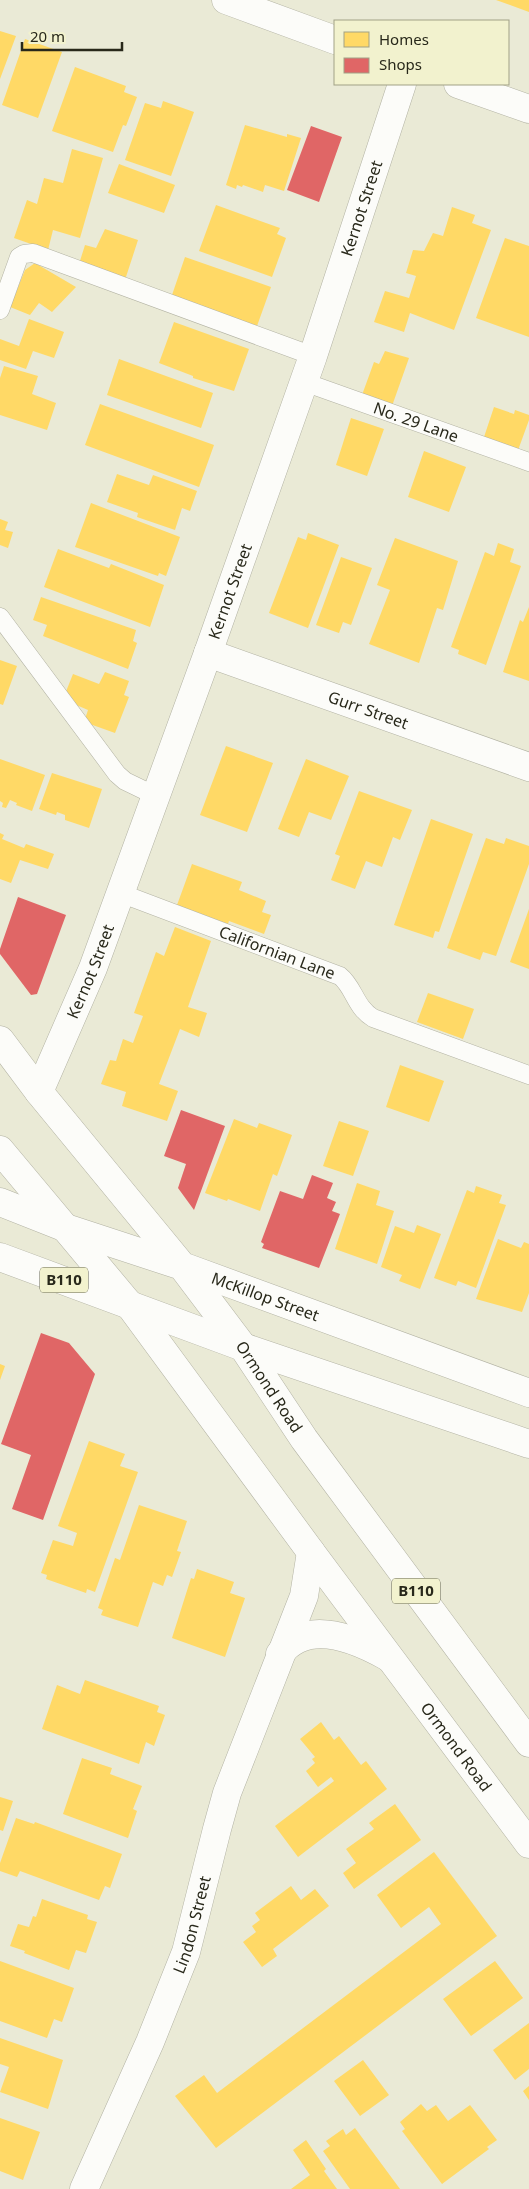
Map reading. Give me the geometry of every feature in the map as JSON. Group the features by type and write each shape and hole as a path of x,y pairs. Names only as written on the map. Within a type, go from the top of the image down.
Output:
{"main road":[{"path":"234,1 334,40"},
{"name":"Kernot Street","path":"39,1092 88,982 208,653 313,356 402,85"},
{"path":"461,85 529,110"},
{"name":"Gurr Street","path":"208,653 529,767"},
{"name":"Ormond Road","path":"0,1040 39,1092 182,1266 243,1347 304,1439 529,1743"},
{"name":"Ormond Road","path":"0,1150 128,1303 529,1844"},
{"name":"McKillop Street","path":"0,1202 66,1228 182,1266 529,1393"},
{"name":"B110","path":"0,1257 128,1303"},
{"path":"128,1303 243,1347 529,1444"},
{"name":"Lindon Street","path":"84,2189 180,1968 192,1930 216,1829 280,1654 304,1596 311,1552"},
{"path":"280,1654 286,1645 297,1639 317,1635 335,1635 365,1644 388,1656"}],"lane":[{"path":"0,310 19,258 24,254 33,253 313,356"},
{"name":"No. 29 Lane","path":"304,382 529,462"},
{"path":"0,617 117,774 156,796"},
{"name":"Californian Lane","path":"120,893 340,976 347,983 360,1008 373,1018 529,1075"}],"building: Homes":[{"path":"496,0 529,0 529,12"},
{"path":"0,31 16,36 0,79"},
{"path":"25,39 62,52 38,118 2,105"},
{"path":"75,67 126,86 124,92 137,97 126,126 123,125 113,152 52,131"},
{"path":"163,101 194,112 171,176 125,160 145,103 161,108"},
{"path":"245,125 287,137 287,134 301,138 284,191 265,185 263,192 243,185 242,187 237,185 236,189 226,185"},
{"path":"72,149 103,158 80,238 53,230 48,250 14,238 27,200 37,204 44,178 63,183"},
{"path":"119,164 175,185 164,213 108,193"},
{"path":"216,205 280,228 277,234 286,238 272,277 199,251"},
{"path":"452,207 475,215 472,223 491,230 454,330 410,313 404,332 374,322 385,291 409,298 416,276 406,273 413,250 424,251 433,233 443,236"},
{"path":"105,229 138,240 125,280 79,264 85,245 96,248"},
{"path":"505,238 529,246 529,337 476,318"},
{"path":"185,257 271,287 257,326 172,295"},
{"path":"35,263 76,287 52,312 39,303 30,315 10,307 25,270"},
{"path":"29,319 64,332 54,358 33,351 26,369 0,360 0,339 19,346"},
{"path":"174,322 249,349 234,391 193,378 193,376 159,363"},
{"path":"385,351 409,358 392,406 362,395 374,362 379,364"},
{"path":"119,359 213,393 201,428 107,395"},
{"path":"4,366 38,376 32,394 56,403 47,430 0,415 0,378"},
{"path":"100,404 214,445 199,487 85,445"},
{"path":"494,407 514,414 515,410 529,415 529,420 517,453 483,440"},
{"path":"351,418 384,429 367,476 336,465"},
{"path":"424,451 466,467 449,512 408,497"},
{"path":"117,474 149,485 153,475 197,491 190,511 182,508 175,530 137,517 138,513 107,502"},
{"path":"91,503 180,537 166,576 159,573 158,576 75,547"},
{"path":"0,519 8,522 5,530 13,532 8,548 0,545"},
{"path":"308,533 339,545 308,628 269,613 298,537 306,540"},
{"path":"395,538 458,561 443,610 437,608 419,663 369,644 390,590 377,585"},
{"path":"498,543 514,549 510,562 521,566 486,665 458,654 459,650 451,647 485,552 494,556"},
{"path":"58,549 109,568 111,564 164,585 150,627 44,587"},
{"path":"341,557 372,568 351,625 343,622 339,633 316,625"},
{"path":"41,597 136,630 133,641 137,643 128,669 43,636 47,625 33,620"},
{"path":"529,607 529,681 503,672 520,620 523,622"},
{"path":"0,660 17,666 3,705 0,704"},
{"path":"105,672 129,681 124,695 129,697 115,733 87,723 85,719 88,710 74,704 75,702 69,698 70,695 65,694 73,674 99,684"},
{"path":"226,746 273,763 247,832 200,815"},
{"path":"0,759 45,775 32,811 16,805 17,803 10,800 6,808 2,807 3,803 0,801"},
{"path":"306,759 349,776 331,820 309,812 299,837 278,829"},
{"path":"52,773 102,789 89,828 65,820 65,815 57,812 56,815 39,809"},
{"path":"359,791 412,810 400,840 393,837 382,867 366,861 355,889 331,880 340,856 335,854"},
{"path":"431,819 473,834 439,932 435,931 433,938 394,925"},
{"path":"0,833 4,835 2,839 24,848 26,844 54,854 48,869 20,860 11,883 0,879"},
{"path":"486,838 504,844 506,838 529,846 529,864 496,956 483,952 480,960 447,948"},
{"path":"192,864 242,882 239,890 266,901 262,912 271,915 264,934 229,921 228,924 177,905"},
{"path":"529,909 529,969 510,962"},
{"path":"175,927 211,941 188,1007 207,1013 199,1037 180,1029 159,1084 178,1091 167,1121 122,1106 126,1092 101,1084 110,1060 116,1061 123,1039 133,1043 143,1016 134,1013 156,952 164,956"},
{"path":"428,993 474,1009 463,1039 417,1022"},
{"path":"400,1065 444,1081 429,1122 386,1107"},
{"path":"234,1119 257,1128 259,1123 292,1135 277,1176 273,1174 260,1211 205,1193"},
{"path":"339,1121 369,1131 353,1176 323,1166"},
{"path":"357,1183 380,1191 376,1205 394,1211 377,1264 335,1249"},
{"path":"476,1186 502,1195 499,1203 506,1205 476,1288 458,1281 456,1286 434,1278 467,1190 474,1193"},
{"path":"417,1225 441,1234 420,1289 399,1281 402,1275 381,1267 395,1226 414,1233"},
{"path":"498,1239 521,1248 524,1242 529,1244 529,1293 522,1312 476,1299"},
{"path":"0,1364 5,1366 0,1380"},
{"path":"89,1441 125,1454 120,1466 138,1472 95,1592 87,1589 86,1593 46,1579 47,1575 41,1573 53,1540 73,1546 77,1533 58,1526"},
{"path":"139,1505 187,1521 177,1551 181,1552 172,1577 167,1575 163,1586 153,1582 138,1627 101,1615 103,1610 98,1608 115,1558 120,1560"},
{"path":"197,1569 234,1582 230,1593 245,1598 225,1657 172,1638 191,1578 194,1579"},
{"path":"85,1680 159,1706 157,1712 165,1715 154,1746 146,1742 139,1764 42,1729 57,1685 80,1694"},
{"path":"321,1722 334,1740 339,1736 361,1765 366,1761 387,1789 298,1857 275,1826 334,1781 331,1777 318,1787 306,1771 315,1763 312,1759 315,1757 300,1739"},
{"path":"82,1758 112,1768 110,1774 142,1786 133,1809 137,1811 128,1838 63,1814"},
{"path":"0,1797 13,1801 3,1831 0,1830"},
{"path":"395,1804 421,1840 354,1889 343,1873 356,1863 346,1849 374,1829 369,1823"},
{"path":"16,1818 34,1824 35,1822 122,1854 110,1888 105,1886 99,1900 20,1871 17,1877 0,1871 0,1863"},
{"path":"434,1852 497,1936 216,2148 175,2096 204,2075 217,2093 441,1924 429,1907 401,1928 377,1895"},
{"path":"291,1886 301,1900 315,1889 329,1906 273,1949 277,1956 262,1967 243,1942 256,1932 252,1926 260,1920 255,1913"},
{"path":"42,1899 88,1915 87,1919 97,1922 86,1953 76,1950 69,1970 10,1946 18,1924 29,1927 33,1916 36,1917"},
{"path":"0,1961 74,1988 62,2022 54,2019 47,2038 0,2021"},
{"path":"495,1961 523,1998 471,2036 443,1999"},
{"path":"529,2023 529,2069 515,2080 493,2050"},
{"path":"0,2038 63,2060 48,2109 0,2092 9,2067 0,2064"},
{"path":"363,2060 389,2095 360,2116 334,2081"},
{"path":"529,2086 529,2100 523,2091"},
{"path":"421,2104 427,2111 436,2105 448,2121 470,2105 497,2140 487,2147 489,2149 442,2184 402,2131 405,2129 400,2122"},
{"path":"0,2118 40,2132 23,2180 0,2171"},
{"path":"355,2128 400,2189 350,2189 323,2151 330,2146 326,2141 343,2129 346,2135"},
{"path":"306,2140 337,2189 291,2189 310,2175 293,2150"}],"building: Shops":[{"path":"311,126 342,137 319,202 287,190"},
{"path":"18,897 66,915 37,994 31,995 0,954 0,949"},
{"path":"181,1110 225,1126 194,1210 178,1188 186,1164 164,1156"},
{"path":"312,1175 333,1183 327,1198 336,1202 332,1211 340,1214 319,1268 262,1248 264,1244 261,1242 280,1191 303,1199"},
{"path":"41,1333 69,1343 95,1374 43,1520 12,1509 31,1455 1,1444"}]}
